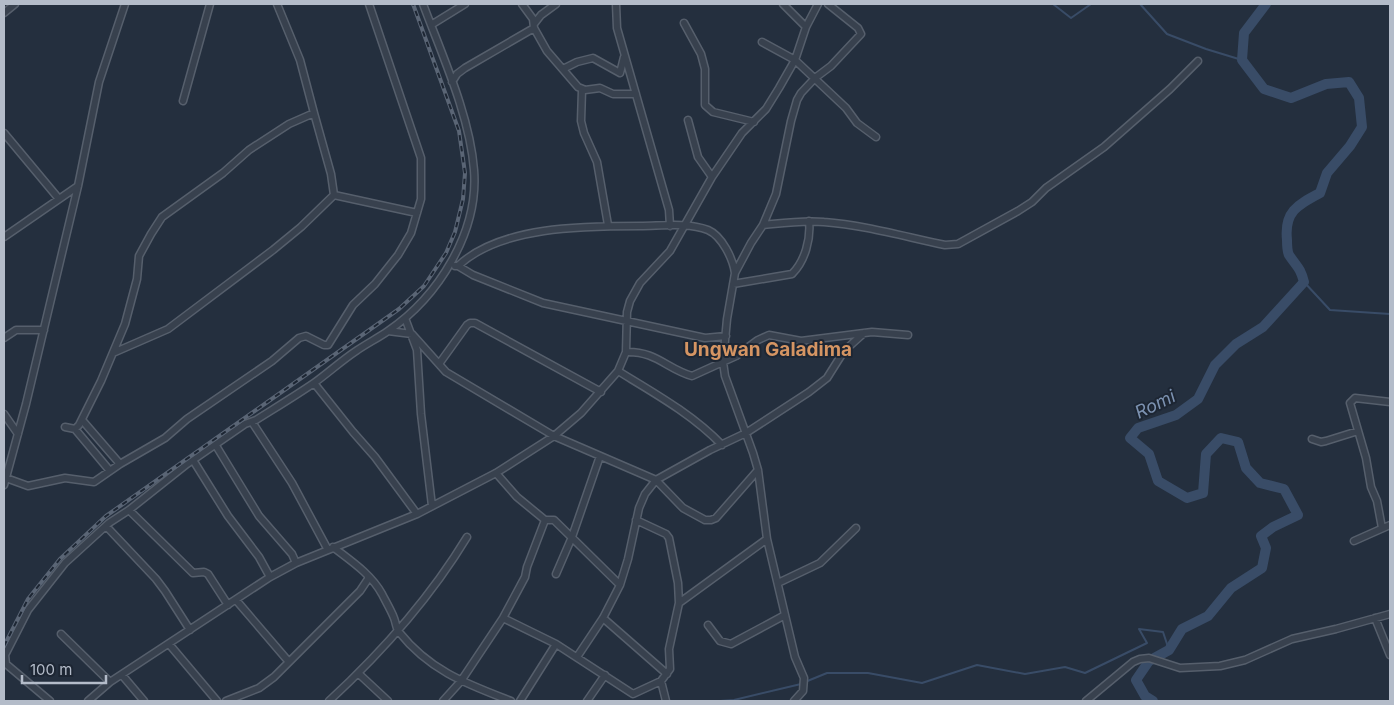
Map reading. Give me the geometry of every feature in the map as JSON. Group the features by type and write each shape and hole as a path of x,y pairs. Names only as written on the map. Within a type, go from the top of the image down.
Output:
{"street":[{"path":"4,13 15,4"},
{"path":"183,101 210,4"},
{"path":"277,4 300,60 331,174 334,196"},
{"path":"6,478 28,486 66,478 94,482 164,438 187,419 272,361 299,338 306,336 324,345 328,345 353,305 375,284 398,255 411,233 421,199 422,158 369,4"},
{"path":"50,701 6,664 5,655 33,604 65,563 106,526 215,444 314,383 357,350 405,318 434,288 449,266 462,240 473,203 474,170 466,128 452,82 423,4"},
{"path":"431,25 465,4"},
{"path":"522,4 529,12 547,51 582,90 581,121 584,133 597,162 608,225"},
{"path":"452,82 457,74 465,68 534,26 541,15 556,4"},
{"path":"616,4 617,28 669,210 670,226"},
{"path":"783,4 806,27"},
{"path":"88,701 110,682 270,577 330,548 417,514 496,473 554,436 581,413 618,371 628,344 626,321 630,302 640,283 670,251 712,176 742,133 766,109 795,60 806,27 818,4"},
{"path":"735,273 763,225 776,194 790,121 797,100 815,78 831,66 861,34 858,28 828,4"},
{"path":"4,485 44,330 78,186 99,82 123,5"},
{"path":"684,23 701,54 705,69 705,105 713,112 754,122"},
{"path":"762,42 795,60 846,108 857,123 876,137"},
{"path":"563,69 577,62 593,58 620,73 625,55"},
{"path":"763,225 809,221 825,222 945,245 958,244 1032,202 1046,188 1104,147 1170,89 1198,61"},
{"path":"582,90 600,88 613,94 636,94"},
{"path":"75,429 82,420 125,324 137,278 140,256 162,217 223,173 249,150 289,124 314,113"},
{"path":"688,120 698,157 712,176"},
{"path":"4,133 59,199"},
{"path":"4,237 78,186"},
{"path":"334,196 417,213"},
{"path":"113,353 168,329 273,250 334,196"},
{"path":"733,284 792,274 800,264 808,244 810,234 809,221"},
{"path":"458,266 474,253 492,243 554,230 608,225 684,225 709,230 718,238 727,250 734,265 735,273 723,362 725,376 758,470 767,539 795,657 804,678 803,691 794,701"},
{"path":"449,266 458,266 473,275 543,303 705,338 726,336"},
{"path":"405,318 417,350 421,414 432,506"},
{"path":"439,364 467,325 475,323 601,392"},
{"path":"4,338 16,330 44,330"},
{"path":"388,331 412,334 452,376 554,436 656,480 683,508 705,520 716,518 758,470"},
{"path":"626,352 649,354 692,376 736,356 758,340 770,335 801,341 864,333 908,335"},
{"path":"577,657 603,618 620,585 628,559 638,508 645,494 656,480 710,450 746,433 809,392 827,378 844,351 864,333"},
{"path":"618,371 685,414 707,430 722,445"},
{"path":"314,383 375,457 417,514"},
{"path":"1382,528 1377,501 1371,487 1366,458 1350,403 1355,398 1390,402"},
{"path":"4,414 18,434"},
{"path":"82,420 120,464"},
{"path":"252,422 292,483 330,548 368,576 381,592 398,630 439,669 461,681 511,701"},
{"path":"65,427 75,429 110,471"},
{"path":"1312,439 1321,442 1358,431"},
{"path":"215,444 263,520 292,554 296,563"},
{"path":"556,574 572,537 600,456"},
{"path":"193,460 228,516 260,557 270,577"},
{"path":"496,473 517,497 545,520 554,520 620,585"},
{"path":"129,510 193,573 204,572 208,574 228,605"},
{"path":"443,701 461,681 503,618 525,577 545,520"},
{"path":"503,618 556,644 634,694 661,681 670,669 669,649 679,603 678,583 669,538 666,534 636,520"},
{"path":"1354,541 1390,525"},
{"path":"106,526 156,579 190,630"},
{"path":"778,583 820,563 856,528"},
{"path":"329,701 359,674 398,630 451,563 467,537"},
{"path":"679,603 767,539"},
{"path":"226,701 259,688 274,677 360,591 368,576"},
{"path":"236,600 289,662"},
{"path":"1086,701 1133,662 1140,659 1149,658 1180,668 1220,666 1246,660 1292,639 1390,614"},
{"path":"708,625 720,641 731,644 786,615"},
{"path":"603,618 667,674"},
{"path":"1375,618 1390,655"},
{"path":"61,634 110,682"},
{"path":"169,644 217,701"},
{"path":"520,701 556,644"},
{"path":"359,674 388,701"},
{"path":"122,675 144,701"},
{"path":"587,701 605,675"},
{"path":"661,681 666,701"}],"waterway":[{"path":"1053,4 1071,18 1091,4"},
{"path":"1140,4 1167,34 1242,60"},
{"name":"Romi","path":"1153,701 1145,696 1136,680 1149,661 1169,650 1182,629 1208,616 1231,588 1262,568 1266,548 1261,536 1273,527 1298,515 1284,489 1260,483 1246,468 1238,442 1221,438 1206,454 1203,493 1187,498 1158,481 1149,454 1130,438 1138,428 1176,415 1198,399 1215,365 1236,344 1263,327 1304,282 1300,270 1288,252 1287,230 1290,216 1305,201 1320,193 1327,173 1350,146 1362,127 1359,98 1349,82 1326,84 1291,98 1264,89 1242,60 1244,33 1266,4"},
{"path":"1304,282 1330,310 1390,314"},
{"path":"805,682 827,673 868,673 922,683 977,665 1025,674 1065,667 1085,673 1147,643 1139,629 1163,632 1169,650"},
{"path":"720,701 734,700 801,684"}],"railway":[{"path":"4,646 28,599 60,559 106,516 399,309 424,286 446,253 455,232 463,199 465,173 459,131 413,4"}],"district":[{"name":"Ungwan Galadima","path":"768,349"}]}
